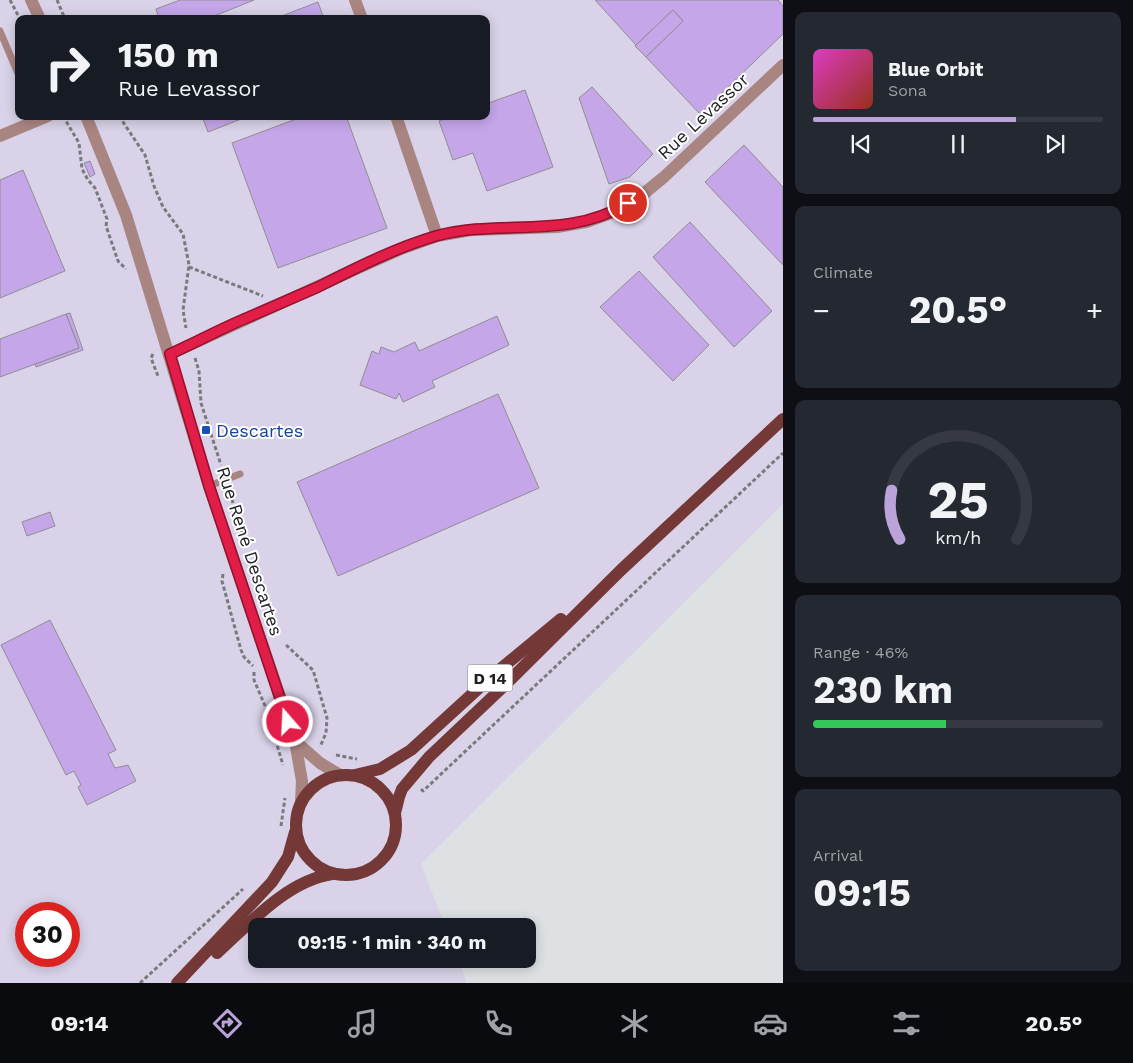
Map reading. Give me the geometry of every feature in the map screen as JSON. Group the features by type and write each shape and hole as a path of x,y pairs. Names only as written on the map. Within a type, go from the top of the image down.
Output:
{"main road":[{"name":"D 14","path":"395,813 402,789 429,757 621,570 783,419"},
{"name":"D 14","path":"355,775 380,769 411,750 492,676 621,570"},
{"path":"183,983 284,895 306,881 333,874 357,874 370,869 388,854 394,841 396,827 395,813 390,800 381,789 370,781 355,775 340,775 328,778 316,785 301,802 296,816 299,844 306,856 320,868 333,874"},
{"path":"177,983 272,882 288,857 296,830"}],"street":[{"path":"31,0 38,15"},
{"path":"355,0 361,15"},
{"name":"Rue Levassor","path":"170,354 403,248 437,236 471,230 557,226 586,222 614,212 642,195 664,177 783,65"},
{"path":"0,136 36,120"},
{"name":"Rue René Descartes","path":"88,120 126,215 209,486 295,740 302,781 301,802"},
{"path":"397,120 437,236"},
{"name":"Rue René Descartes","path":"295,740 320,763 340,775"}],"lane":[{"path":"0,31 15,67"},
{"path":"209,486 240,474"}],"path":[{"path":"10,0 18,15"},
{"path":"57,0 63,15"},
{"path":"122,120 145,154 162,207 183,234 189,267 183,310 186,328"},
{"path":"189,267 282,303"},
{"path":"195,358 199,371 201,404 221,466"},
{"path":"423,791 783,453"},
{"path":"286,645 313,670 327,718 326,732 320,747 325,750"},
{"path":"330,753 362,759"},
{"path":"280,834 287,791"},
{"path":"140,983 246,886"}],"shaded area":[{"path":"0,0 783,0 783,504 421,864 442,918 248,918 248,968 461,968 467,983 0,983"}],"building":[{"path":"180,0 254,0 217,15 158,15 156,9"},
{"path":"595,0 778,0 783,6 783,34 700,114 646,57 683,21 673,10 636,45"},
{"path":"318,2 323,15 284,15"},
{"path":"673,10 683,21 646,57 635,46"},
{"path":"592,87 653,154 630,177 609,184 579,98"},
{"path":"525,90 553,167 487,191 473,153 453,160 439,121 490,120 490,103"},
{"path":"204,120 239,120 208,132"},
{"path":"293,120 347,120 387,228 278,268 232,143"},
{"path":"744,145 783,187 783,265 705,182"},
{"path":"90,161 95,174 90,177 84,163"},
{"path":"23,170 65,271 0,298 0,180"},
{"path":"690,222 772,311 734,347 653,257"},
{"path":"639,271 709,345 673,381 600,307"},
{"path":"70,313 83,350 36,367 35,364 79,348 66,314"},
{"path":"66,314 79,348 0,377 0,339"},
{"path":"497,316 509,345 432,381 435,387 403,402 399,393 396,399 360,385 372,351 379,354 381,347 394,352 415,342 419,351"},
{"path":"498,394 539,488 338,576 297,482"},
{"path":"50,512 55,526 27,536 22,522"},
{"path":"50,620 116,750 108,754 115,768 128,765 136,781 87,805 78,787 81,785 74,771 66,775 1,645"}],"place":[{"name":"Descartes","path":"206,430"}],"route":[{"path":"288,722 209,486 170,354 403,248 437,236 471,230 557,226 586,222 614,212 628,203"}]}
